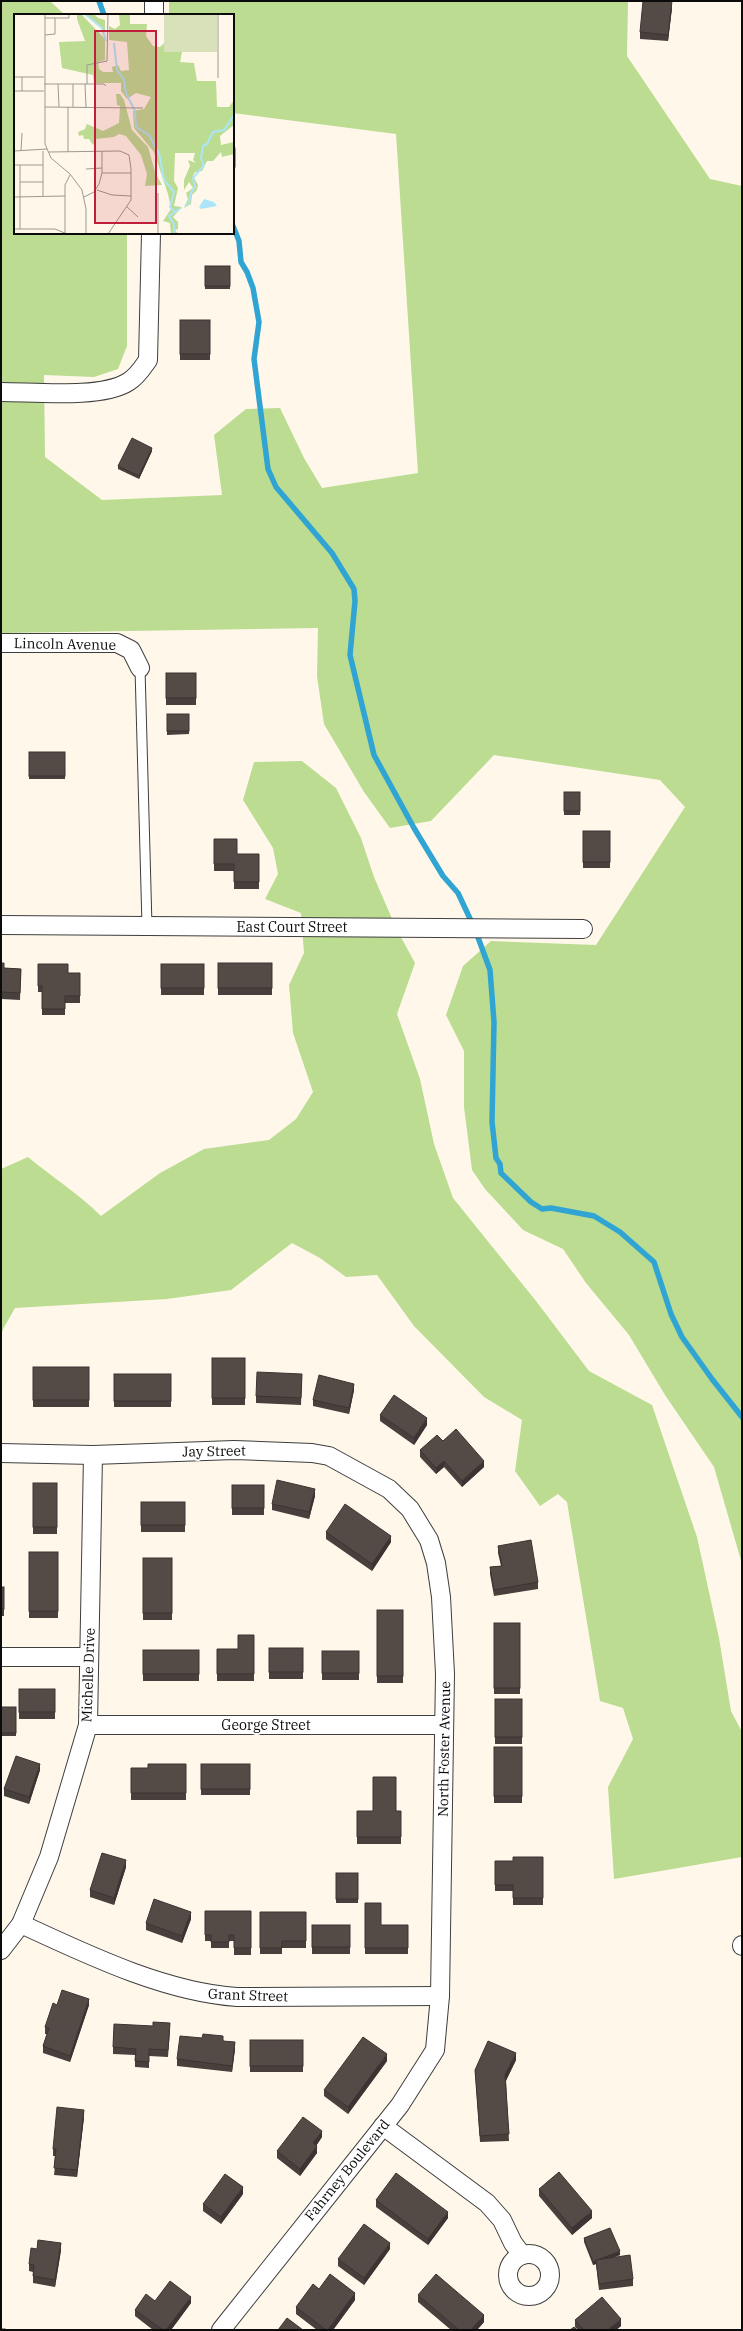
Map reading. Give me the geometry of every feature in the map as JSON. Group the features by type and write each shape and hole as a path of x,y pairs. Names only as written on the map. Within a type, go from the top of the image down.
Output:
{"street":[{"path":"154,1 154,14"},
{"path":"1,392 96,392 113,390 130,382 148,360 151,234"},
{"name":"Lincoln Avenue","path":"1,643 117,643 131,650 140,668"},
{"name":"East Court Street","path":"1,925 583,929"},
{"name":"Jay Street","path":"1,1453 93,1455 234,1450 312,1453 329,1456 356,1469 389,1489 410,1509"},
{"name":"Michelle Drive","path":"1,1950 21,1924 49,1857 88,1725 93,1455"},
{"name":"North Foster Avenue","path":"410,1509 429,1540 436,1563 442,1612 444,1674 440,1996"},
{"path":"1,1657 89,1657"},
{"name":"George Street","path":"88,1725 443,1725"},
{"name":"Grant Street","path":"21,1924 142,1975 209,1995 236,1997 440,1996"},
{"name":"Fahrney Boulevard","path":"221,2330 400,2105 435,2050 440,1996"},
{"path":"383,2126 487,2203 502,2220 513,2243 522,2255"}],"lane":[{"path":"140,668 147,926"}],"green space":[{"path":"1,1 50,1 64,14 14,14 14,234 127,234 127,346 118,369 94,377 44,375 45,457 102,500 222,495 214,435 246,409 280,408 304,458 322,488 418,473 396,134 234,113 234,14 169,14 169,1 628,1 627,56 710,179 742,186 742,1564 714,1467 665,1395 629,1335 586,1283 563,1249 523,1230 485,1189 472,1170 464,1107 464,1051 446,1015 463,966 491,941 596,945 685,807 660,780 494,755 431,821 390,828 364,792 324,724 317,676 318,628 1,633"},
{"path":"302,761 336,788 361,838 374,877 396,928 415,963 397,1014 420,1079 434,1144 453,1198 536,1301 589,1371 652,1405 697,1537 719,1638 731,1711 742,1732 742,1857 614,1879 608,1787 633,1739 623,1708 600,1701 567,1502 558,1494 540,1506 515,1471 522,1420 484,1397 414,1326 377,1275 346,1277 320,1258 292,1243 231,1290 167,1299 15,1308 3,1329 1,1337 1,1169 28,1157 84,1200 101,1216 160,1173 204,1149 269,1140 296,1119 313,1092 293,1033 289,985 304,953 301,913 265,899 278,874 273,848 243,800 254,762"}],"building":[{"path":"643,1 672,1 668,35 640,32"},
{"path":"205,266 230,266 230,286 205,286"},
{"path":"180,320 210,320 210,354 180,354"},
{"path":"132,438 152,448 139,476 118,466"},
{"path":"166,673 196,673 196,698 166,698"},
{"path":"167,714 189,714 189,731 167,731"},
{"path":"29,752 65,752 65,776 29,776"},
{"path":"564,792 580,792 580,811 564,811"},
{"path":"583,831 610,831 610,862 583,862"},
{"path":"214,839 237,839 237,854 259,854 259,882 234,882 234,864 214,864"},
{"path":"1,963 4,963 4,968 21,969 20,993 1,992"},
{"path":"218,963 272,963 272,988 218,988"},
{"path":"38,964 68,964 68,973 80,973 80,996 65,996 65,1009 42,1009 42,986 38,986"},
{"path":"161,964 204,964 204,988 161,988"},
{"path":"212,1358 245,1358 245,1398 212,1398"},
{"path":"33,1367 89,1367 89,1400 33,1400"},
{"path":"257,1372 302,1374 301,1398 256,1396"},
{"path":"114,1374 171,1374 171,1401 114,1401"},
{"path":"319,1375 354,1384 349,1408 313,1400"},
{"path":"394,1395 427,1418 414,1438 380,1415"},
{"path":"456,1429 484,1461 462,1481 444,1461 436,1468 420,1450 437,1435 443,1441"},
{"path":"277,1480 315,1489 309,1512 272,1504"},
{"path":"33,1483 57,1483 57,1527 33,1527"},
{"path":"232,1485 264,1485 264,1508 232,1508"},
{"path":"141,1502 185,1502 185,1525 141,1525"},
{"path":"345,1504 391,1536 372,1564 326,1532"},
{"path":"531,1540 538,1582 494,1590 490,1567 502,1566 498,1546"},
{"path":"29,1552 58,1552 58,1611 29,1611"},
{"path":"143,1558 172,1558 172,1613 143,1613"},
{"path":"1,1587 4,1587 4,1609 1,1609"},
{"path":"377,1610 403,1610 403,1676 377,1676"},
{"path":"494,1623 520,1623 520,1688 494,1688"},
{"path":"238,1635 254,1635 254,1674 217,1674 217,1649 238,1649"},
{"path":"269,1648 303,1648 303,1672 269,1672"},
{"path":"143,1650 199,1650 199,1674 143,1674"},
{"path":"322,1651 359,1651 359,1673 322,1673"},
{"path":"19,1689 55,1689 55,1712 19,1712"},
{"path":"495,1699 522,1699 522,1737 495,1737"},
{"path":"1,1707 16,1707 16,1733 1,1733"},
{"path":"494,1747 522,1747 522,1796 494,1796"},
{"path":"16,1756 40,1764 29,1797 4,1789"},
{"path":"148,1764 186,1764 186,1793 131,1793 131,1768 148,1768"},
{"path":"201,1764 250,1764 250,1789 201,1789"},
{"path":"373,1777 396,1777 396,1811 401,1811 401,1837 357,1837 357,1811 373,1811"},
{"path":"102,1853 126,1860 114,1898 90,1890"},
{"path":"513,1857 543,1857 543,1898 513,1898 513,1885 495,1885 495,1861 513,1861"},
{"path":"336,1873 358,1873 358,1899 336,1899"},
{"path":"154,1899 191,1912 182,1936 146,1923"},
{"path":"365,1903 381,1903 381,1925 408,1925 408,1948 365,1948"},
{"path":"205,1911 251,1911 251,1948 234,1948 234,1935 229,1935 229,1942 211,1942 211,1935 205,1935"},
{"path":"260,1912 306,1912 306,1941 282,1941 282,1948 260,1948"},
{"path":"312,1925 350,1925 350,1947 312,1947"},
{"path":"62,1990 89,1999 70,2056 43,2046 49,2028 45,2027 53,2003 57,2005"},
{"path":"153,2022 170,2023 168,2050 149,2049 149,2062 135,2061 136,2049 113,2047 114,2024 153,2026"},
{"path":"203,2034 223,2036 223,2041 235,2042 232,2066 177,2059 180,2036 202,2038"},
{"path":"363,2037 387,2054 348,2107 324,2090"},
{"path":"250,2040 303,2040 303,2066 250,2066"},
{"path":"488,2041 516,2053 505,2075 509,2134 480,2136 475,2070"},
{"path":"57,2107 84,2110 77,2170 54,2168 56,2149 53,2149"},
{"path":"303,2117 322,2131 313,2143 317,2146 300,2169 277,2151"},
{"path":"559,2172 592,2211 572,2228 539,2189"},
{"path":"396,2173 448,2212 428,2239 376,2200"},
{"path":"225,2174 243,2187 221,2217 203,2204"},
{"path":"364,2224 390,2243 364,2278 338,2259"},
{"path":"610,2228 620,2251 593,2262 584,2238"},
{"path":"38,2240 61,2243 55,2280 33,2276 34,2265 29,2264 31,2248 37,2249"},
{"path":"630,2255 633,2279 599,2284 596,2260"},
{"path":"330,2274 355,2293 328,2330 326,2330 296,2307 313,2284 319,2289"},
{"path":"436,2274 484,2315 471,2330 459,2330 418,2295"},
{"path":"170,2281 191,2297 166,2330 163,2330 135,2310 146,2294 155,2301"},
{"path":"602,2297 621,2319 608,2330 584,2330 575,2320"},
{"path":"287,2318 303,2330 278,2330"},
{"path":"574,2327 577,2330 570,2330"}],"waterway":[{"path":"99,1 104,14"},
{"path":"234,228 239,241 241,262 247,272 253,288 259,322 254,359 268,469 276,487 332,553 354,589 355,601 350,655 374,755 414,828 443,876 458,893 473,925"},
{"path":"476,932 490,970 494,1022 492,1122 496,1158 500,1164 501,1173 531,1202 542,1209 551,1208 594,1216 620,1232 654,1262 671,1314 682,1337 742,1417"}]}
